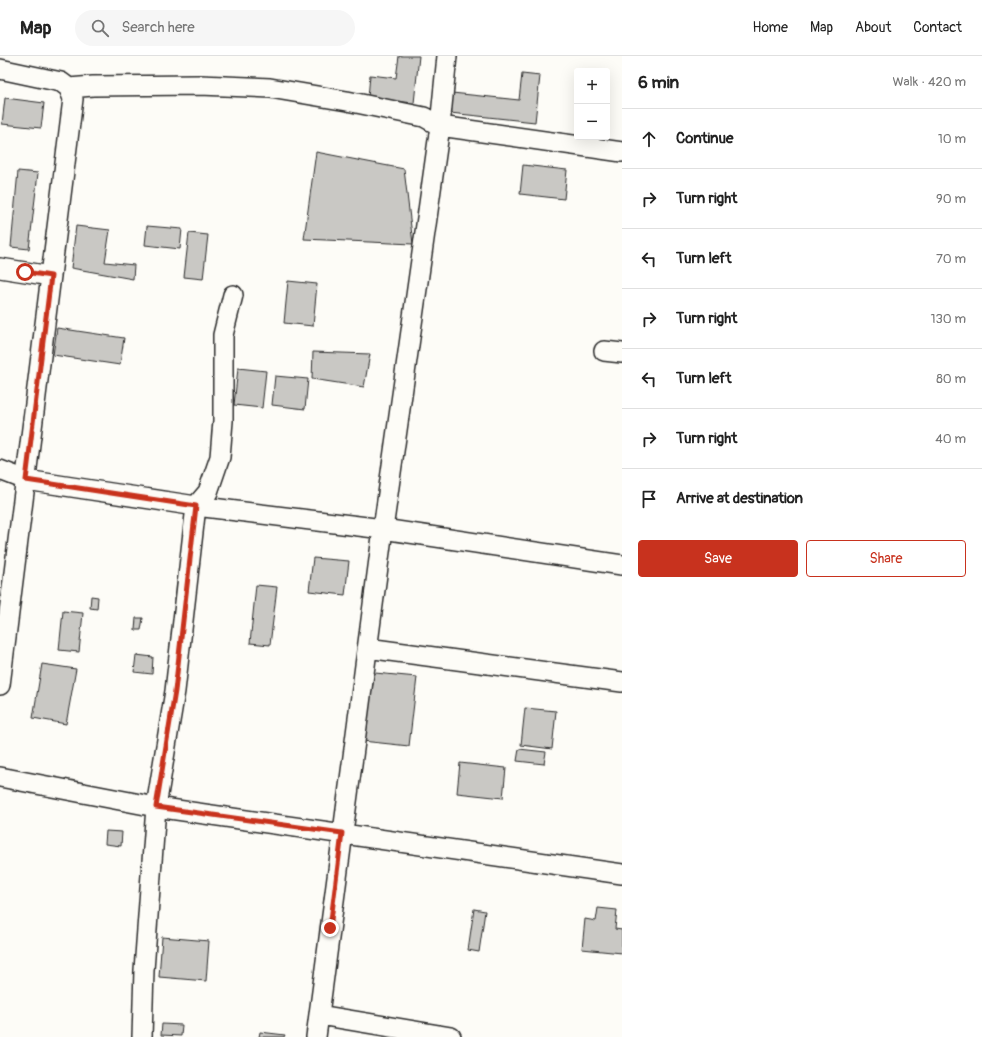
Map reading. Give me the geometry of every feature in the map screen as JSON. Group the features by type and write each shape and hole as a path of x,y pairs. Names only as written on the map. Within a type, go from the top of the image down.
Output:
{"street":[{"path":"316,1037 366,648 440,126 447,56"},
{"path":"0,69 61,82 69,88 73,99 26,480 6,593 0,685"},
{"path":"69,88 93,86 200,85 270,88 347,101 417,116 440,126 622,152"},
{"path":"0,268 51,276"},
{"path":"142,1037 144,970 156,807 175,691 196,506 208,492 220,457 223,421 223,335 233,295"},
{"path":"0,470 26,480 196,506 383,529 622,565"},
{"path":"366,648 622,682"},
{"path":"0,778 156,807 622,874"},
{"path":"319,1015 451,1037"}],"building":[{"path":"399,56 419,56 414,103 368,98 370,75 396,78"},
{"path":"522,74 540,76 535,122 450,113 452,93 519,100"},
{"path":"5,98 44,103 41,128 2,124"},
{"path":"316,152 404,169 413,244 304,239"},
{"path":"523,165 567,170 564,199 520,194"},
{"path":"18,171 38,173 29,249 11,247"},
{"path":"76,226 110,230 105,262 134,265 133,279 71,268"},
{"path":"147,226 182,229 180,249 145,245"},
{"path":"189,233 208,235 203,279 184,277"},
{"path":"288,281 317,284 313,326 284,323"},
{"path":"57,328 124,338 120,365 53,355"},
{"path":"313,352 370,354 364,387 312,379"},
{"path":"238,368 266,371 262,408 234,405"},
{"path":"275,376 308,379 305,409 272,405"},
{"path":"313,558 349,561 345,595 309,591"},
{"path":"256,585 277,587 270,645 250,643"},
{"path":"91,596 98,597 97,609 90,608"},
{"path":"63,611 83,613 79,652 59,650"},
{"path":"136,618 143,618 141,630 135,630"},
{"path":"136,655 153,657 152,674 134,672"},
{"path":"42,664 76,669 66,724 33,718"},
{"path":"375,673 417,677 409,746 362,741"},
{"path":"525,708 556,711 552,749 521,745"},
{"path":"519,749 546,752 544,764 517,761"},
{"path":"460,763 506,768 503,798 457,793"},
{"path":"106,831 122,832 121,846 105,844"},
{"path":"598,908 617,910 615,929 622,930 622,953 582,949 585,919 596,921"},
{"path":"474,909 485,911 479,952 468,950"},
{"path":"162,937 209,941 206,981 159,977"},
{"path":"162,1024 182,1025 181,1036 161,1035"},
{"path":"260,1032 285,1035 284,1037 259,1037"}],"route":[{"path":"25,272 51,276 26,480 196,506 175,691 156,807 342,833 330,928"}]}
